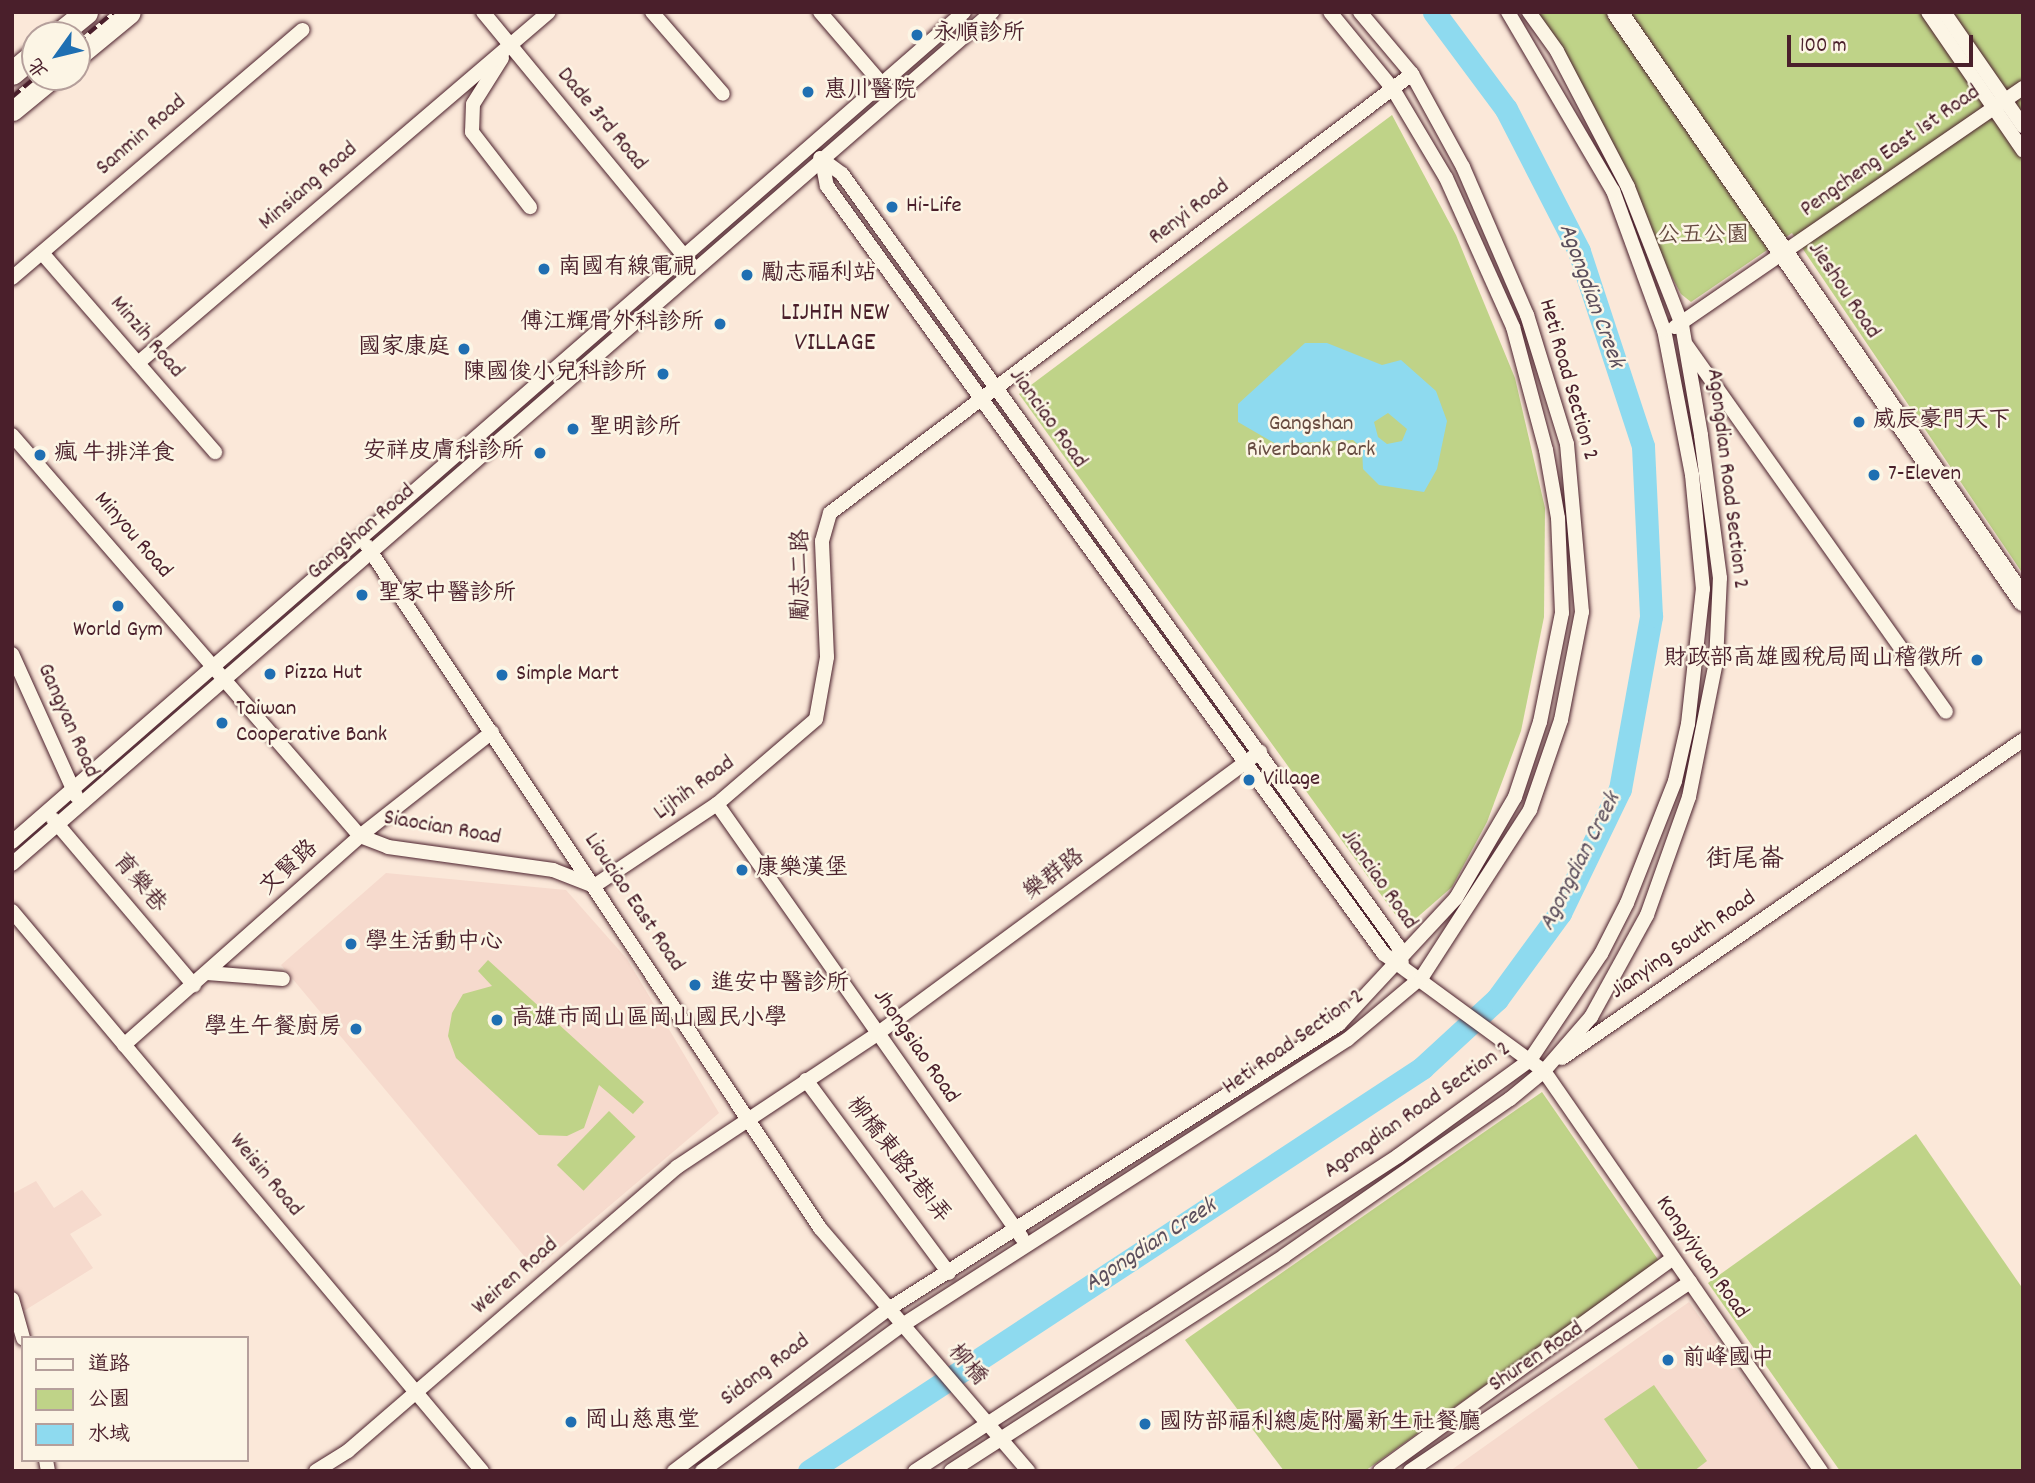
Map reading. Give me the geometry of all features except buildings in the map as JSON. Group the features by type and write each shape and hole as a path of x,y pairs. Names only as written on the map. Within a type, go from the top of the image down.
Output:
{"main road":[{"path":"91,43 129,12"},
{"name":"Jieshou Road","path":"1618,12 2023,600"},
{"path":"12,109 34,91"}],"street":[{"name":"Dade 3rd Road","path":"483,12 696,270"},
{"name":"Minsiang Road","path":"138,363 548,12"},
{"path":"652,12 723,94"},
{"path":"820,12 894,99"},
{"path":"965,12 977,25"},
{"name":"GangShan Road","path":"12,842 74,791 965,12"},
{"name":"GangShan Road","path":"12,864 372,554 992,12"},
{"name":"Heti Road Section 2","path":"887,1310 1018,1231 1339,1024 1402,963 1456,898 1515,797 1540,722 1562,613 1558,518 1513,327 1446,178 1392,89 1330,12"},
{"name":"Heti Road Section 2","path":"901,1326 1028,1247 1348,1039 1422,976 1530,810 1561,720 1582,612 1567,444 1527,315 1463,167 1412,74 1360,12"},
{"name":"Agongdian Road Section 2","path":"915,1471 980,1416 1164,1307 1273,1238 1530,1060 1601,954 1675,781 1698,659 1703,589 1692,475 1664,330 1613,191 1508,12"},
{"name":"Agongdian Road Section 2","path":"951,1471 999,1437 1284,1256 1544,1071 1591,1017 1623,964 1689,797 1707,725 1720,578 1682,325 1628,187 1556,51 1529,12"},
{"path":"1928,12 1999,104 2023,126"},
{"path":"1944,12 2023,150"},
{"name":"Sanmin Road","path":"12,278 302,30"},
{"path":"510,45 473,104 472,132 530,207"},
{"name":"Renyi Road","path":"996,387 1412,74"},
{"name":"Pengcheng East 1st Road","path":"1786,253 2023,88"},
{"name":"Jianciao Road","path":"811,146 822,161 842,174 897,250 1398,946 1402,963"},
{"name":"Jianciao Road","path":"822,161 827,186 881,261 1384,954 1402,963"},
{"path":"881,261 897,250"},
{"name":"Minzih Road","path":"42,253 215,452"},
{"path":"1664,330 1682,325 1786,253"},
{"path":"1685,342 1947,712"},
{"name":"勵志二路","path":"816,719 827,657 825,519 996,387"},
{"name":"Minyou Road","path":"12,435 228,678"},
{"path":"1078,532 1092,521"},
{"name":"Liouciao East Road","path":"363,539 820,1228 912,1339"},
{"name":"Gangyan Road","path":"12,654 80,807"},
{"name":"Siaocian Road","path":"228,678 360,836 388,847 553,870 594,886"},
{"name":"Lijhih Road","path":"594,886 717,804 816,719"},
{"name":"文賢路","path":"124,1045 360,836 492,732"},
{"name":"Jianying South Road","path":"1544,1071 2023,740"},
{"name":"樂群路","path":"806,1080 877,1034 1259,752"},
{"path":"1675,781 1689,797"},
{"name":"Jhongsiao Road","path":"717,804 1028,1247"},
{"name":"育樂巷","path":"47,813 194,985"},
{"name":"Weisin Road","path":"12,911 482,1471"},
{"name":"Kongyiyuan Road","path":"1402,963 1544,1071 1821,1471"},
{"path":"207,973 284,979"},
{"name":"Weiren Road","path":"316,1471 416,1392 677,1167 806,1080"},
{"name":"柳橋東路2巷1弄","path":"806,1080 949,1273"},
{"path":"1273,1238 1284,1256"},
{"path":"1380,1471 1673,1258"},
{"name":"Shuren Road","path":"1410,1471 1690,1282"},
{"path":"12,1299 22,1336"},
{"path":"1164,1307 1176,1325"},
{"name":"Sidong Road","path":"674,1471 887,1310"},
{"name":"Sidong Road","path":"702,1471 901,1326"},
{"name":"柳橋","path":"912,1339 1028,1471"},
{"path":"1505,1380 1517,1398"}],"shaded area":[{"name":"高雄市岡山區岡山國民小學","path":"386,873 566,890 627,959 719,1113 535,1269 281,965"},
{"path":"36,1181 54,1208 82,1190 102,1215 70,1234 93,1268 19,1314 12,1299 12,1194"},
{"name":"前峰國中","path":"1689,1302 1808,1471 1450,1471 1523,1419"}],"green space":[{"name":"公五公園","path":"1529,12 2023,12 2023,574 1792,233 1691,302 1681,294"},
{"name":"Gangshan Riverbank Park","path":"1392,115 1456,235 1515,378 1545,508 1544,617 1521,731 1487,822 1452,887 1405,928 1019,394"},
{"path":"488,960 644,1102 633,1114 599,1085 584,1128 567,1136 539,1135 456,1058 448,1036 452,1013 463,994 492,986 478,971"},
{"path":"1542,1092 1659,1261 1365,1471 1284,1471 1185,1340"},
{"path":"609,1111 636,1137 584,1191 557,1165"},
{"path":"1916,1134 2023,1289 2023,1471 1840,1471 1708,1283"},
{"path":"1654,1385 1707,1461 1694,1471 1640,1471 1604,1419"}],"water":[{"path":"1305,343 1327,343 1382,365 1401,360 1436,391 1447,421 1437,469 1424,492 1379,485 1363,469 1362,448 1353,440 1276,444 1238,422 1238,404","holes":["1388,413 1407,429 1402,441 1387,444 1378,437 1374,422"]}],"waterway":[{"name":"Agongdian Creek","path":"809,1471 1422,1068 1497,999 1560,913 1620,789 1651,616 1643,446 1579,251 1506,109 1434,12"}],"railway":[{"path":"91,31 114,12"},
{"path":"12,97 21,90"}],"place":[{"name":"永順診所","path":"917,35"},
{"name":"惠川醫院","path":"808,92"},
{"name":"Hi-Life","path":"892,207"},
{"name":"南國有線電視","path":"544,269"},
{"name":"勵志福利站","path":"747,275"},
{"name":"傅江輝骨外科診所","path":"720,324"},
{"name":"國家康庭","path":"464,349"},
{"name":"陳國俊小兒科診所","path":"663,374"},
{"name":"威辰豪門天下","path":"1859,422"},
{"name":"聖明診所","path":"573,429"},
{"name":"安祥皮膚科診所","path":"540,453"},
{"name":"瘋 牛排洋食","path":"40,455"},
{"name":"7-Eleven","path":"1874,475"},
{"name":"聖家中醫診所","path":"362,595"},
{"name":"World Gym","path":"118,606"},
{"name":"財政部高雄國稅局岡山稽徵所","path":"1977,660"},
{"name":"Pizza Hut","path":"270,674"},
{"name":"Simple Mart","path":"502,675"},
{"name":"Taiwan Cooperative Bank","path":"222,723"},
{"name":"Village","path":"1249,780"},
{"name":"康樂漢堡","path":"742,870"},
{"name":"學生活動中心","path":"351,944"},
{"name":"進安中醫診所","path":"695,985"},
{"name":"高雄市岡山區岡山國民小學","path":"497,1020"},
{"name":"學生午餐廚房","path":"356,1029"},
{"name":"前峰國中","path":"1668,1360"},
{"name":"岡山慈惠堂","path":"571,1422"},
{"name":"國防部福利總處附屬新生社餐廳","path":"1145,1424"}],"district":[{"name":"LIJHIH NEW VILLAGE","path":"835,329"},
{"name":"街尾崙","path":"1745,861"}]}
